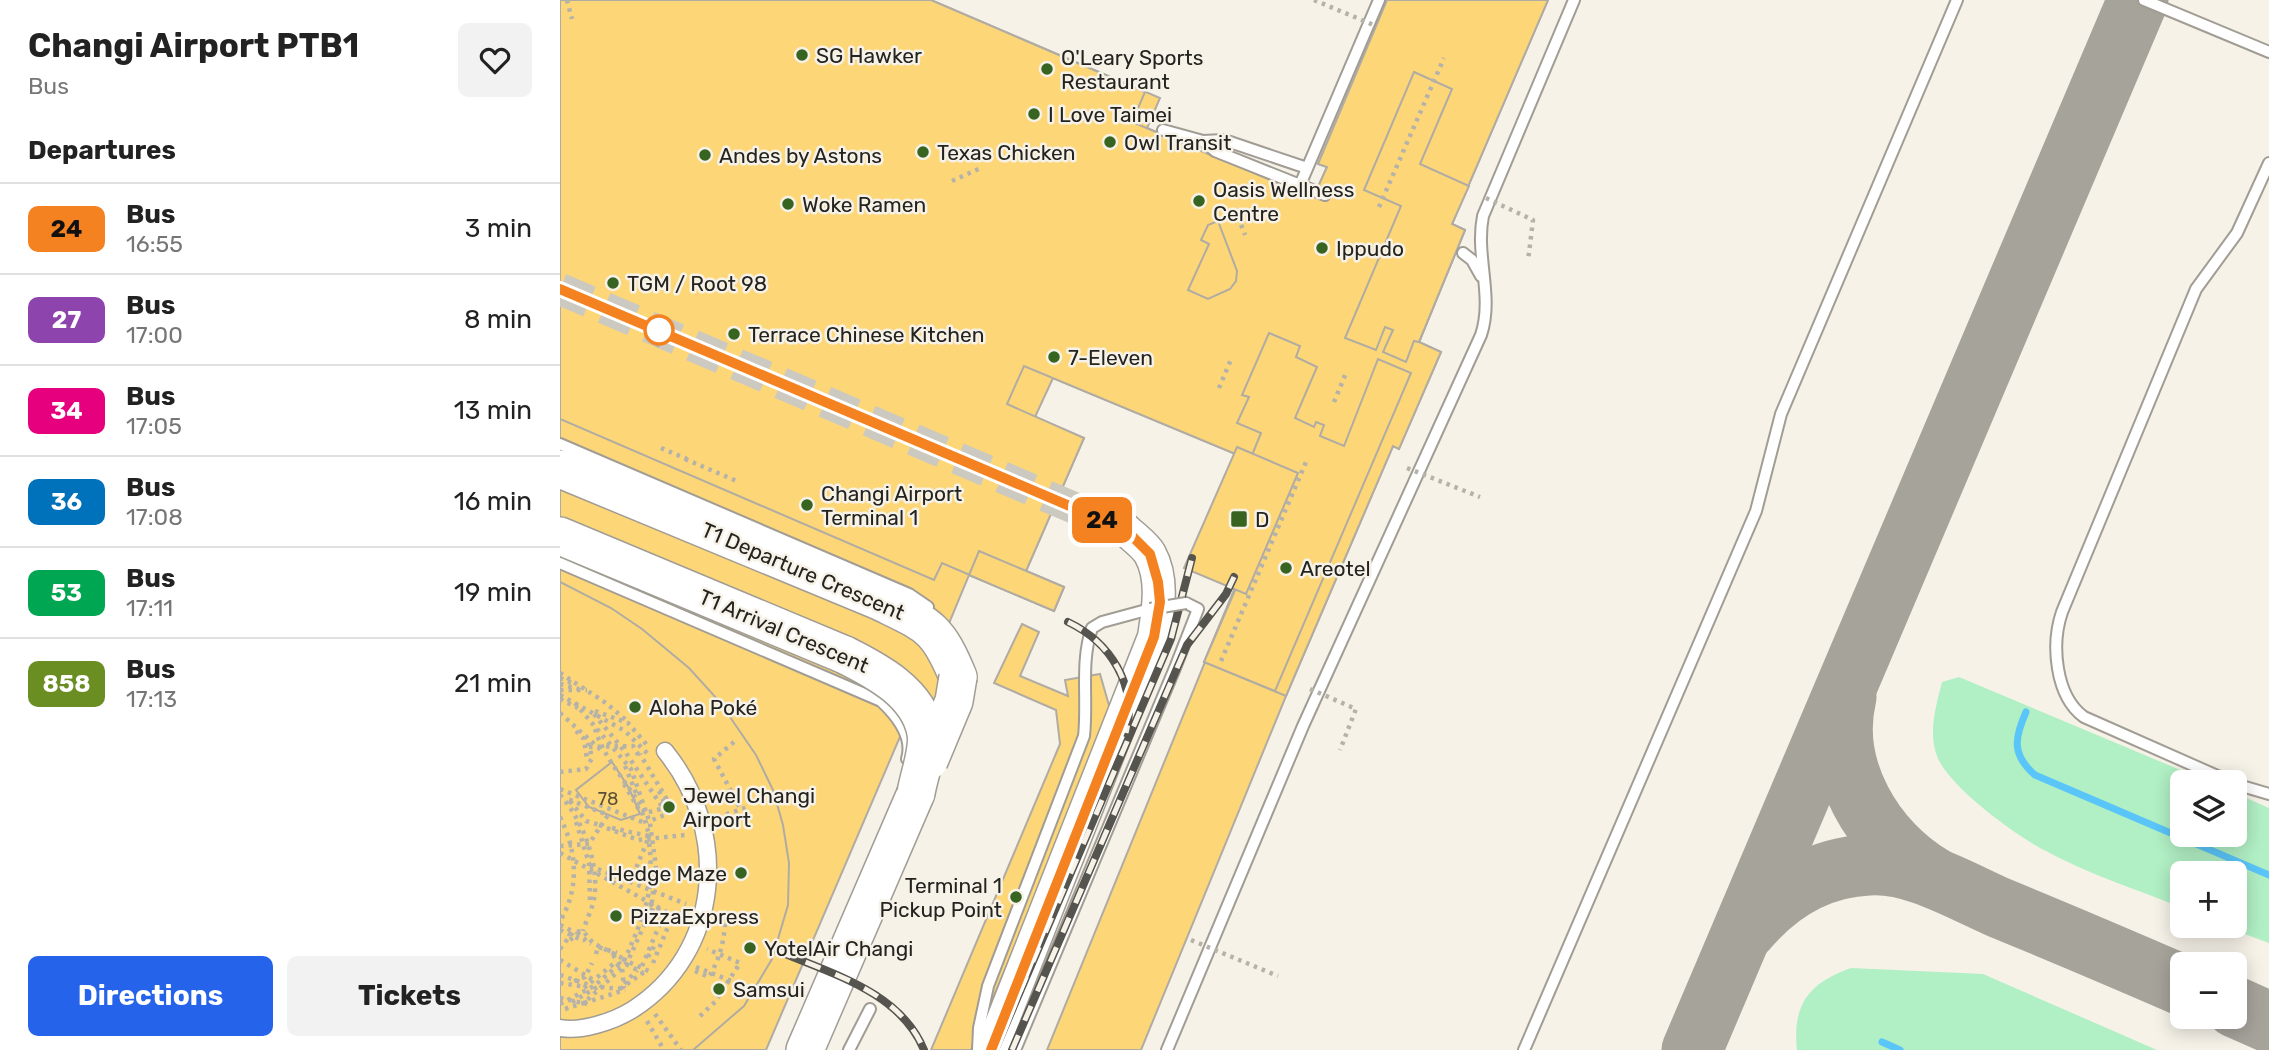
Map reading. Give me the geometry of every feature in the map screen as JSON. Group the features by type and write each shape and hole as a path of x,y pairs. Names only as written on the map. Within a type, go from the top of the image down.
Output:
{"highway":[{"name":"T1 Departure Crescent","path":"560,469 879,601 929,628 943,642 958,677 954,701 805,1050"},
{"name":"T1 Arrival Crescent","path":"560,536 845,655 880,673 903,692 914,708 926,735 916,793"}],"main road":[{"path":"991,1050 1154,637 1160,602 1158,582 1150,554 1126,530"}],"street":[{"path":"560,1028 596,1024 621,1017 655,995 674,975 687,937 709,891 704,832 675,764 656,754"}],"lane":[{"path":"1300,185 1379,0"},
{"path":"1167,1050 1303,726 1481,335 1487,313 1481,238 1483,216 1574,0"},
{"path":"1524,1050 1756,511 1782,414 1957,0"},
{"path":"2144,0 2269,52"},
{"path":"1163,130 1203,141 1224,140 1307,168"},
{"path":"1203,141 1215,151 1325,195"},
{"path":"2204,770 2084,717 2074,710 2063,689 2056,642 2062,612 2196,289 2237,233 2269,163"},
{"path":"1463,253 1479,271 1485,289"},
{"path":"560,444 909,594 932,610 955,649 962,666 964,684 926,780 904,771 909,752 905,732 895,714 881,701 560,563"},
{"path":"978,1050 979,1028 988,986 1084,736 1088,701 1086,658 1092,628 1102,622 1150,609 1186,603 1198,609 1015,1050"},
{"path":"2247,787 2269,794"},
{"path":"849,1050 870,1009"}],"path":[{"path":"567,0 572,19"},
{"path":"1314,0 1376,26"},
{"path":"1379,207 1444,58"},
{"path":"952,181 983,167"},
{"path":"1486,198 1533,220 1528,261"},
{"path":"1238,217 1245,235"},
{"path":"657,347 667,323"},
{"path":"1219,388 1233,357"},
{"path":"1334,402 1346,373"},
{"path":"661,448 707,468"},
{"path":"685,459 739,482"},
{"path":"1221,661 1306,462"},
{"path":"1407,468 1480,498"},
{"path":"560,676 606,703 656,754"},
{"path":"560,684 596,694 624,716 656,754"},
{"path":"1310,690 1356,709 1340,750"},
{"path":"560,695 593,691 622,713 656,754"},
{"path":"560,695 656,754"},
{"path":"560,695 628,723 656,754"},
{"path":"560,695 585,712 608,734 632,764"},
{"path":"574,703 625,731 656,754"},
{"path":"560,1004 573,1001 601,984 647,923 657,890 657,855 627,769 574,703"},
{"path":"560,1004 594,986 617,966 649,910 656,867 650,823 631,769 574,703"},
{"path":"589,709 667,814"},
{"path":"589,709 602,750 634,792 645,814 653,867 649,910"},
{"path":"560,714 600,748 617,769 645,814 654,873 650,905 639,932 584,1006"},
{"path":"560,714 587,738 592,758 586,769 560,772"},
{"path":"560,714 619,768 640,806 654,868 653,898 644,924 621,958 606,976 560,1004"},
{"path":"614,745 630,737 645,736"},
{"path":"734,742 713,758 741,810"},
{"path":"588,747 630,746 640,756"},
{"path":"588,747 633,746 666,799 665,808 645,814"},
{"path":"654,778 666,806"},
{"path":"654,778 667,814"},
{"path":"644,784 666,806 688,809"},
{"path":"560,789 586,821 649,833"},
{"path":"560,789 653,826 627,890"},
{"path":"560,796 608,815 589,844 560,846"},
{"path":"560,796 581,826 592,863 594,898 580,932"},
{"path":"646,824 666,806"},
{"path":"560,846 586,844 605,815 591,809"},
{"path":"646,824 678,811"},
{"path":"560,817 573,856 574,891 560,926"},
{"path":"599,825 638,840 704,832"},
{"path":"627,836 628,833 649,833"},
{"path":"560,854 681,923 687,937 740,962 715,1002 699,1016"},
{"path":"560,854 659,905 685,923 687,937"},
{"path":"560,854 694,908"},
{"path":"560,985 621,991 643,965 659,925 669,914 653,898"},
{"path":"649,910 687,926 691,902"},
{"path":"649,910 691,926"},
{"path":"560,926 566,911"},
{"path":"685,965 738,984 694,968 709,977 724,943 724,923 714,918"},
{"path":"560,926 597,954 621,958"},
{"path":"560,926 621,958 657,976 643,965 621,958 597,949 588,987"},
{"path":"573,1001 584,1006 623,988 651,967 668,929"},
{"path":"560,948 573,932 580,932"},
{"path":"580,932 597,954"},
{"path":"1191,940 1278,976"},
{"path":"574,1015 575,1000 584,988 621,958 622,948"},
{"path":"597,954 611,952 622,967 623,988 630,994"},
{"path":"573,1001 597,954"},
{"path":"560,961 615,993 630,994"},
{"path":"560,961 622,998"},
{"path":"560,975 581,984 619,989 643,965"},
{"path":"560,985 585,977"},
{"path":"585,977 602,1001"},
{"path":"560,1004 584,1006 636,986"},
{"path":"573,1001 592,1006 615,993"},
{"path":"612,1003 630,994"},
{"path":"649,1009 679,1050"},
{"path":"662,1023 679,1050"}],"green space":[{"path":"1959,677 2180,770 2170,770 2170,847 2247,847 2247,798 2269,808 2269,943 2247,935 2247,861 2170,861 2170,903 2060,859 1984,809 1954,781 1934,747 1934,719 1942,682"},
{"path":"1851,968 1983,974 2157,1050 1797,1050 1797,1020 1806,997 1824,981"}],"building":[{"name":"Changi Airport Terminal 1","path":"560,0 931,0 1160,98 1147,128 1313,198 1327,167 1318,164 1387,0 1548,0 1452,224 1465,230 1419,342 1441,352 1399,449 1393,446 1286,696 1141,1050 1047,1050 1240,576 1222,568 1266,467 1262,465 1222,559 1198,549 1238,455 1053,378 1035,417 1084,438 1026,571 1064,587 1054,611 969,575 947,628 966,688 904,733 879,700 812,733 776,717 767,737 784,744 776,763 736,746 711,766 680,728 677,730 672,725 655,739 600,688 570,668 560,668"},
{"name":"Changi Airport Terminal 1","path":"560,0 931,0 1145,92 1132,122 1313,198 1327,167 1318,164 1387,0 1548,0 1452,224 1465,230 1419,342 1441,352 1399,449 1393,446 1286,696 1204,662 1240,576 1222,568 1266,467 1262,465 1222,559 1198,549 1238,455 1024,366 1007,404 1084,438 1026,571 1064,587 1054,611 942,563 934,580 560,419"},
{"path":"1414,72 1452,89 1420,164 1469,186 1452,224 1465,230 1419,342 1414,341 1406,362 1383,352 1393,330 1385,327 1376,350 1345,338 1401,206 1364,190"},
{"path":"1218,221 1237,271 1236,281 1230,289 1208,299 1188,290 1209,244 1201,240 1208,225"},
{"name":"Areotel","path":"1269,333 1300,346 1296,357 1317,367 1295,418 1314,427 1316,422 1324,425 1320,436 1344,446 1378,359 1411,373 1275,691 1204,662 1285,475 1250,460 1261,433 1237,423 1249,397 1242,395"},
{"path":"1237,447 1298,473 1246,594 1184,568"},
{"name":"Jewel Changi Airport","path":"560,536 920,690 766,1050 560,1050"},
{"path":"979,551 1064,587 1054,611 969,575"},
{"name":"Jewel Changi Airport","path":"560,582 611,608 642,629 689,668 719,701 756,755 773,790 783,825 789,863 788,905 772,959 744,1006 693,1050 560,1050"},
{"name":"Terminal 1 Pickup Point","path":"1022,624 1039,632 1020,676 1068,696 1065,680 1100,674 1112,716 971,1050 931,1050 1060,744 1056,710 994,683"},
{"path":"612,762 629,788 640,814 621,820 589,807 576,790"}],"waterway":[{"path":"2026,712 2019,730 2017,746 2022,761 2035,775 2269,875"},
{"path":"1882,1042 1900,1050"}],"taxiway":[{"path":"1692,1050 2138,0"},
{"path":"1846,697 1842,724 1844,751 1850,776 1861,801 1892,844 1933,877"},
{"path":"1746,930 1758,916 1786,893 1817,876 1851,867 1886,865 1936,879 2170,980"},
{"path":"2247,1012 2269,1022"}],"tunnel":[{"path":"560,289 1126,530"}],"railway":[{"path":"995,1050 1171,639 1192,558"},
{"path":"1012,1050 1187,645 1226,594 1234,577"},
{"path":"1068,622 1096,641 1117,667 1128,698 1126,733"},
{"path":"776,950 840,976 881,998 913,1030 924,1050"}],"bus line":[{"name":"24","path":"560,289 1126,530 1150,554 1158,582 1160,602 1154,637 991,1050"}],"place":[{"name":"SG Hawker","path":"802,55"},
{"name":"O'Leary Sports Restaurant","path":"1047,69"},
{"name":"I Love Taimei","path":"1034,114"},
{"name":"Owl Transit","path":"1110,142"},
{"name":"Texas Chicken","path":"923,152"},
{"name":"Andes by Astons","path":"705,155"},
{"name":"Oasis Wellness Centre","path":"1199,201"},
{"name":"Woke Ramen","path":"788,204"},
{"name":"Ippudo","path":"1322,248"},
{"name":"TGM / Root 98","path":"613,283"},
{"name":"Terrace Chinese Kitchen","path":"734,334"},
{"name":"7-Eleven","path":"1054,357"},
{"name":"Changi Airport Terminal 1","path":"807,505"},
{"name":"D","path":"1239,519"},
{"name":"Areotel","path":"1286,568"},
{"name":"Aloha Poké","path":"635,707"},
{"name":"Jewel Changi Airport","path":"669,807"},
{"name":"Hedge Maze","path":"741,873"},
{"name":"Terminal 1 Pickup Point","path":"1016,897"},
{"name":"PizzaExpress","path":"616,916"},
{"name":"YotelAir Changi","path":"750,948"},
{"name":"Samsui","path":"719,989"}]}
